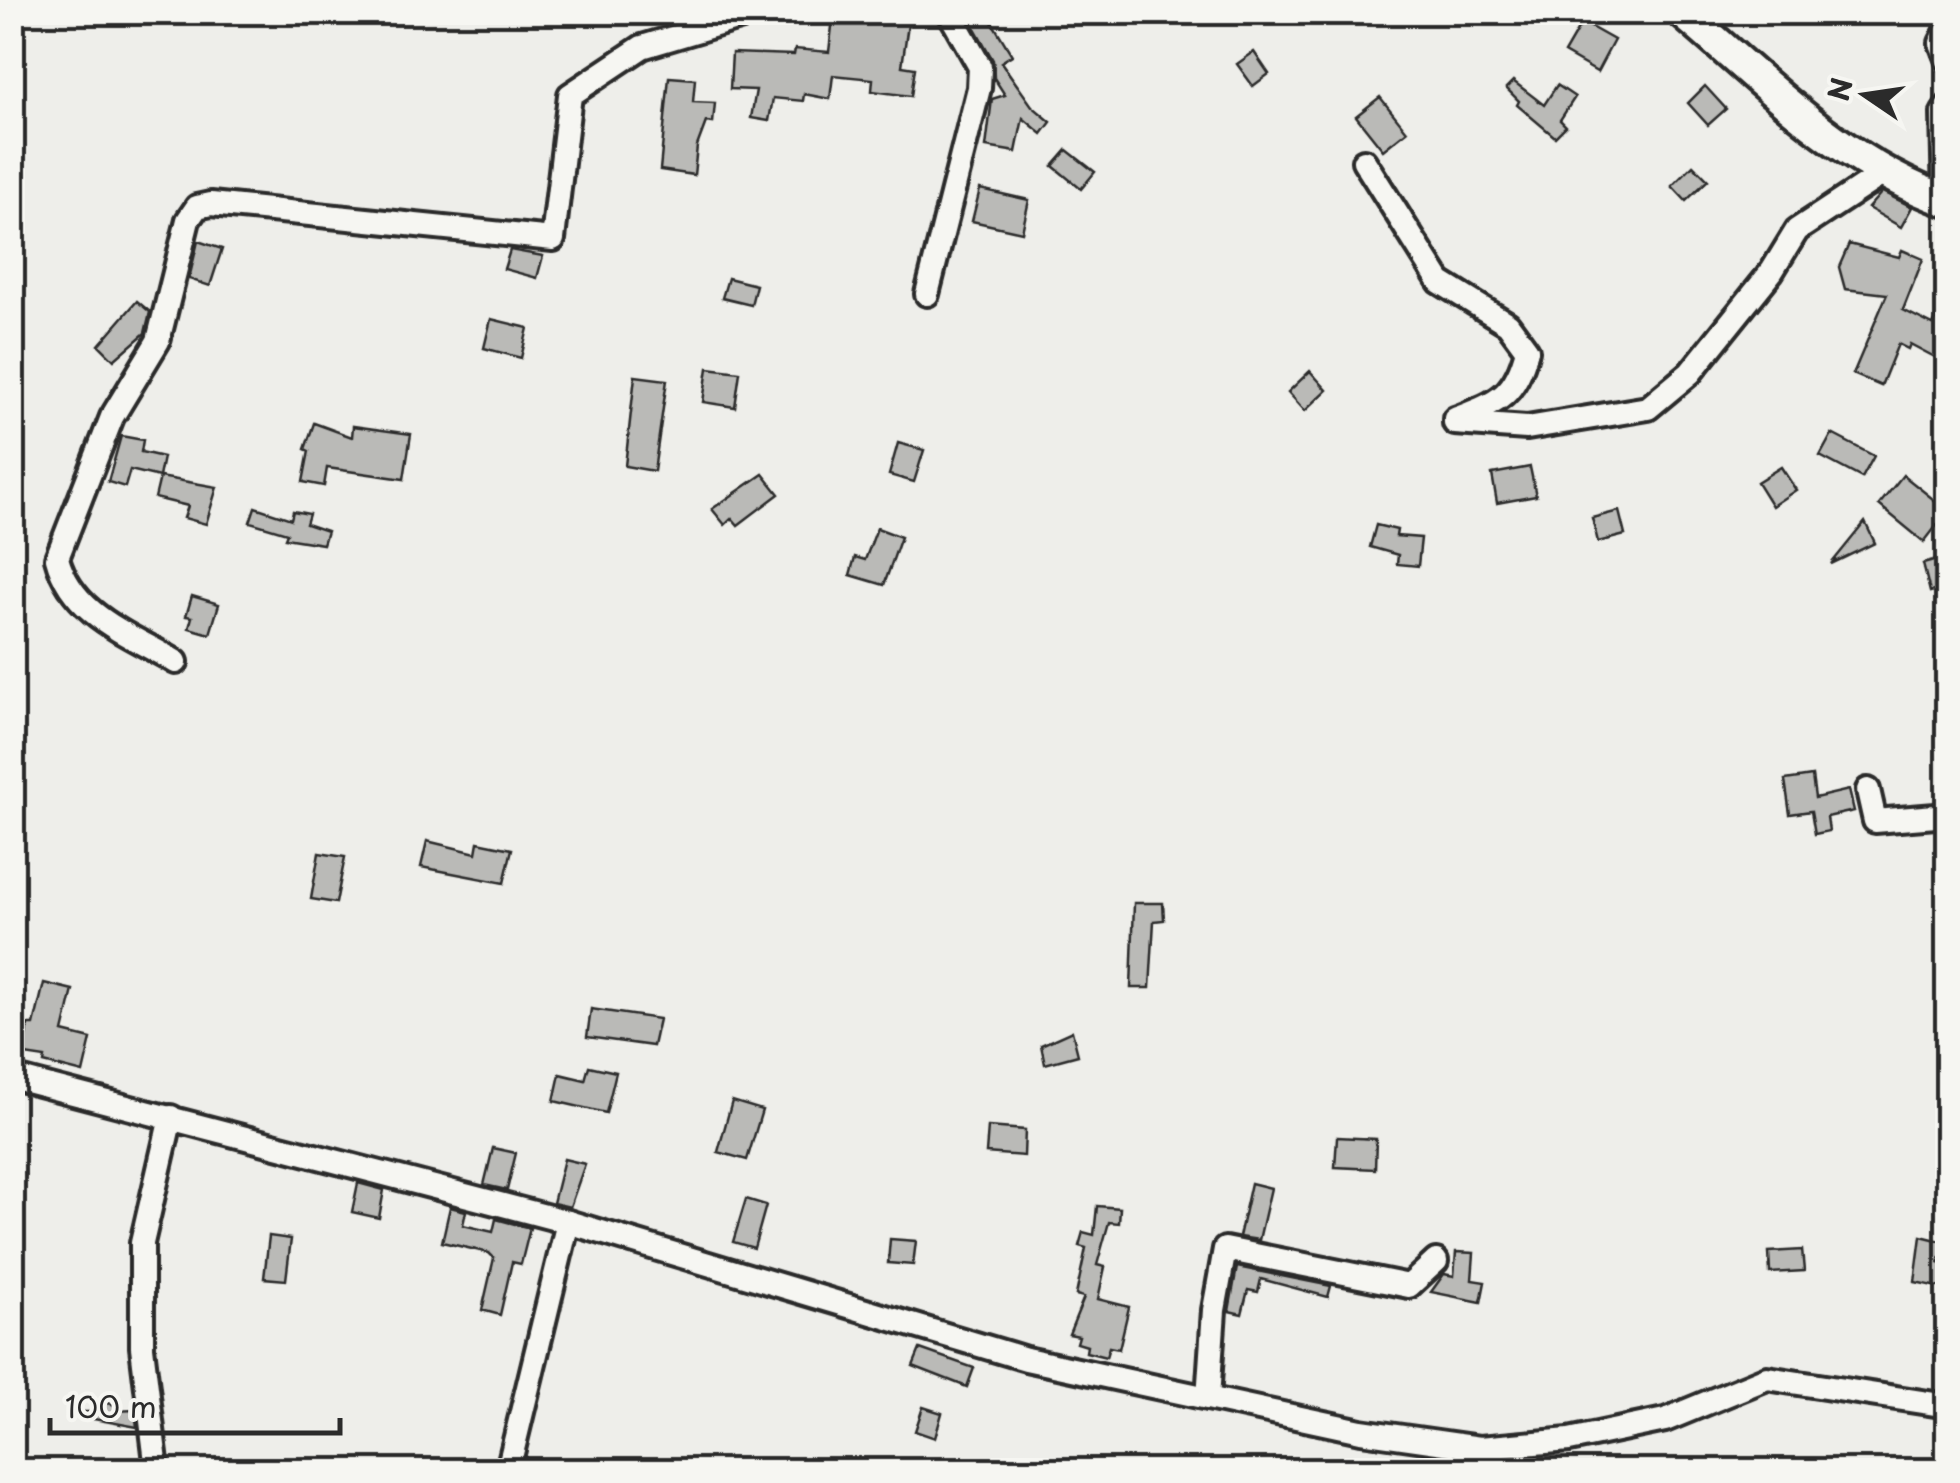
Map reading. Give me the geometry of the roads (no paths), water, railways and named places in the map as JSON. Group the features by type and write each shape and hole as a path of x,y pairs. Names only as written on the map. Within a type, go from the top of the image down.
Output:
{"main road":[{"path":"1682,12 1830,140 1946,201"}],"street":[{"path":"176,662 82,607 63,581 58,558 112,416 158,340 188,220 198,208 211,204 553,239 570,95 642,47 759,12"},
{"path":"927,294 980,67 949,12"},
{"path":"1948,29 1941,43 1948,62"},
{"path":"1946,201 1943,113 1948,106"},
{"path":"1364,161 1440,282 1508,324 1526,350 1520,379 1498,402 1455,418 1458,426 1527,428 1648,408 1690,374 1772,271 1797,230 1885,172"},
{"path":"1868,790 1875,822 1948,815"},
{"path":"12,1077 568,1222 1026,1359 1361,1432 1480,1448 1569,1440 1664,1420 1766,1378 1948,1406"},
{"path":"157,1470 142,1347 142,1243 171,1118"},
{"path":"508,1470 568,1222"},
{"path":"1208,1398 1214,1310 1225,1249 1409,1286 1436,1262"}]}
